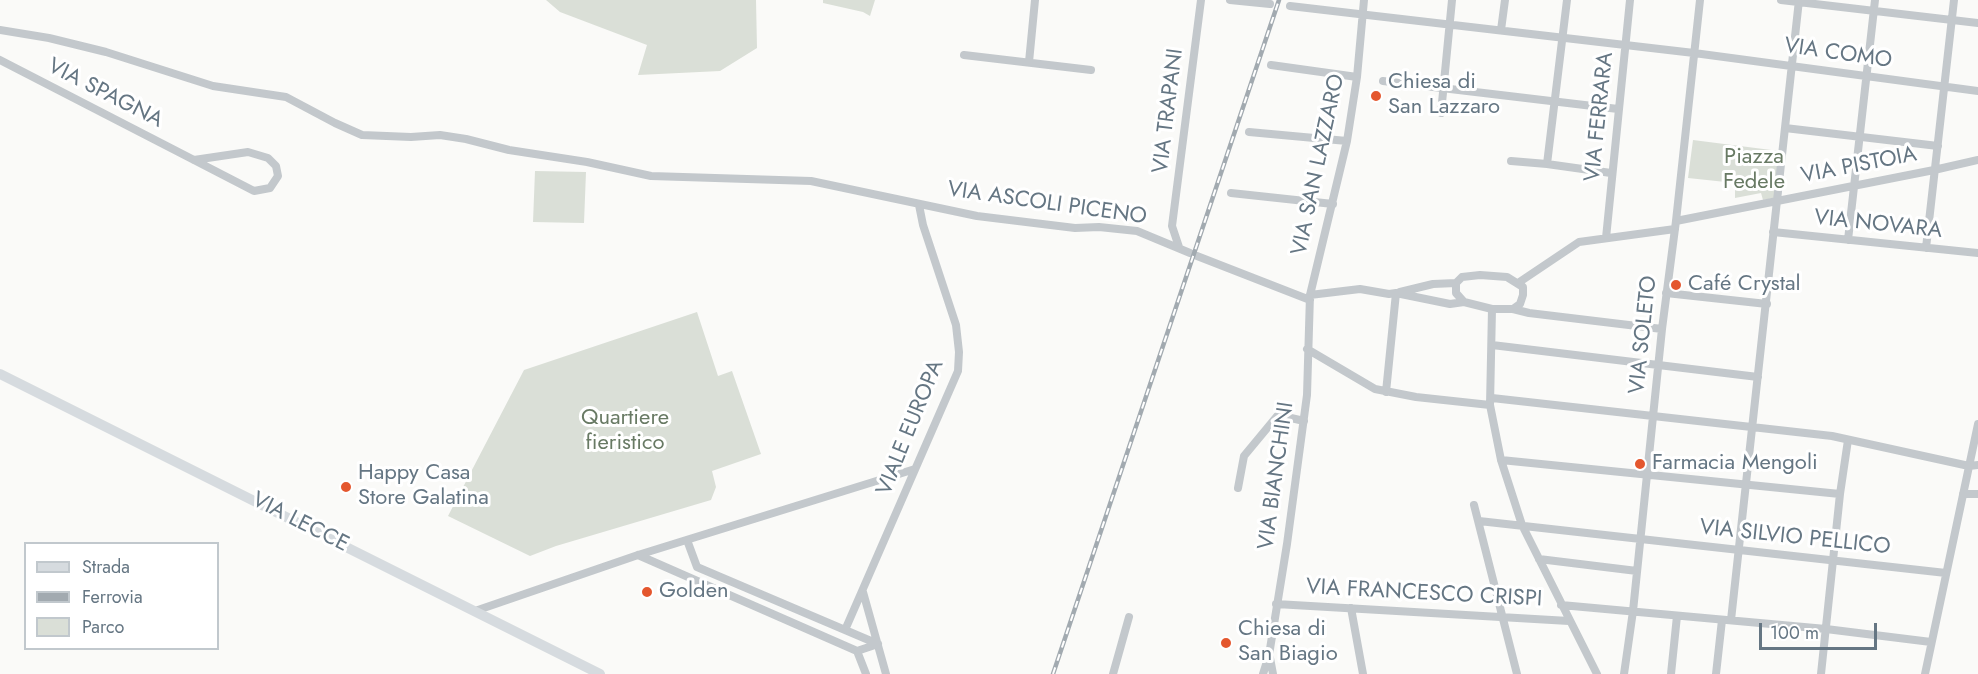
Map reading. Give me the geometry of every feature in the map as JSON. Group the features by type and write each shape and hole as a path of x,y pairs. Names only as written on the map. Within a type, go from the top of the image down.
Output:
{"main road":[{"name":"VIA LECCE","path":"0,374 600,674"}],"street":[{"path":"1029,62 1035,0"},
{"name":"VIA TRAPANI","path":"1179,247 1172,226 1201,0"},
{"path":"1230,0 1270,4"},
{"name":"VIA SAN LAZZARO","path":"1310,298 1347,141 1357,77 1364,0"},
{"path":"1441,113 1452,0"},
{"path":"1501,30 1505,0"},
{"path":"1547,164 1567,0"},
{"name":"VIA FERRARA","path":"1606,238 1630,0"},
{"name":"VIA SOLETO","path":"1624,674 1633,612 1658,365 1676,225 1700,0"},
{"path":"1781,0 1978,23"},
{"path":"1848,240 1875,0"},
{"path":"1926,248 1954,0"},
{"path":"1716,674 1739,549 1798,1"},
{"name":"VIA COMO","path":"1290,6 1694,53 1978,91"},
{"name":"VIA ASCOLI PICENO","path":"0,30 49,38 106,52 213,86 286,97 362,135 411,137 440,135 651,176 811,181 977,216 1075,228 1113,228 1137,231 1310,298"},
{"path":"964,55 1091,70"},
{"name":"VIA SPAGNA","path":"0,60 254,191 270,188 278,176 276,166 268,158 248,152 194,160"},
{"path":"1271,65 1357,77"},
{"path":"1383,81 1618,109"},
{"path":"1785,128 1938,146"},
{"path":"1249,132 1347,141"},
{"name":"VIA PISTOIA","path":"1518,283 1579,242 1676,225 1854,184 1978,160"},
{"path":"1511,161 1611,173"},
{"path":"1231,193 1333,204"},
{"name":"VIALE EUROPA","path":"846,630 958,371 959,352 956,325 923,225 919,205"},
{"path":"1152,236 1172,226"},
{"name":"VIA NOVARA","path":"1773,232 1978,253"},
{"path":"1310,298 1360,289 1389,294 1433,284 1456,283 1462,277 1480,275 1507,277 1522,286 1523,295 1520,304 1513,309"},
{"path":"1456,283 1456,293 1464,302"},
{"path":"1396,292 1450,304 1464,302 1492,309 1513,309 1529,313 1662,329"},
{"path":"1386,392 1396,292"},
{"path":"1666,293 1767,304"},
{"name":"VIA BIANCHINI","path":"1269,655 1307,395 1310,298"},
{"path":"1492,309 1491,401 1501,460 1522,525 1598,674"},
{"path":"1492,345 1758,377"},
{"path":"1307,349 1375,389 1386,392 1753,428 1848,440 1973,466"},
{"path":"1238,488 1245,456 1278,415 1304,421"},
{"path":"1924,674 1963,494 1973,466 1978,424"},
{"path":"1821,674 1848,440"},
{"path":"1501,460 1840,494"},
{"path":"475,611 638,555 915,469"},
{"path":"1963,494 1978,494"},
{"path":"1474,505 1517,674"},
{"name":"VIA SILVIO PELLICO","path":"1479,521 1946,573"},
{"path":"687,540 697,567 692,579"},
{"path":"638,555 857,651 878,644"},
{"path":"1539,559 1637,571"},
{"path":"697,567 878,644"},
{"path":"863,592 886,674"},
{"name":"VIA FRANCESCO CRISPI","path":"1276,604 1569,621"},
{"path":"1561,605 1826,629 1931,642"},
{"path":"1351,608 1363,674"},
{"path":"1671,674 1677,616"},
{"path":"1113,674 1129,617"},
{"path":"857,651 866,674"},
{"path":"1263,674 1269,655"},
{"path":"1269,655 1273,674"}],"green space":[{"path":"546,0 756,0 757,48 720,71 638,75 647,45 560,12"},
{"path":"823,0 875,0 870,16 863,12 823,3"},
{"name":"Piazza Fedele","path":"1693,140 1779,151 1774,198 1763,200 1761,193 1735,198 1735,183 1688,178"},
{"path":"535,171 586,172 584,223 533,222"},
{"name":"Quartiere fieristico","path":"697,312 718,376 732,371 761,454 712,471 716,487 711,500 556,546 530,556 448,516 524,370"}],"railway":[{"path":"1053,674 1279,0"}],"place":[{"name":"Chiesa di San Lazzaro","path":"1376,96"},
{"name":"Café Crystal","path":"1676,285"},
{"name":"Farmacia Mengoli","path":"1640,464"},
{"name":"Happy Casa Store Galatina","path":"346,487"},
{"name":"Golden","path":"647,592"},
{"name":"Chiesa di San Biagio","path":"1226,643"}]}
